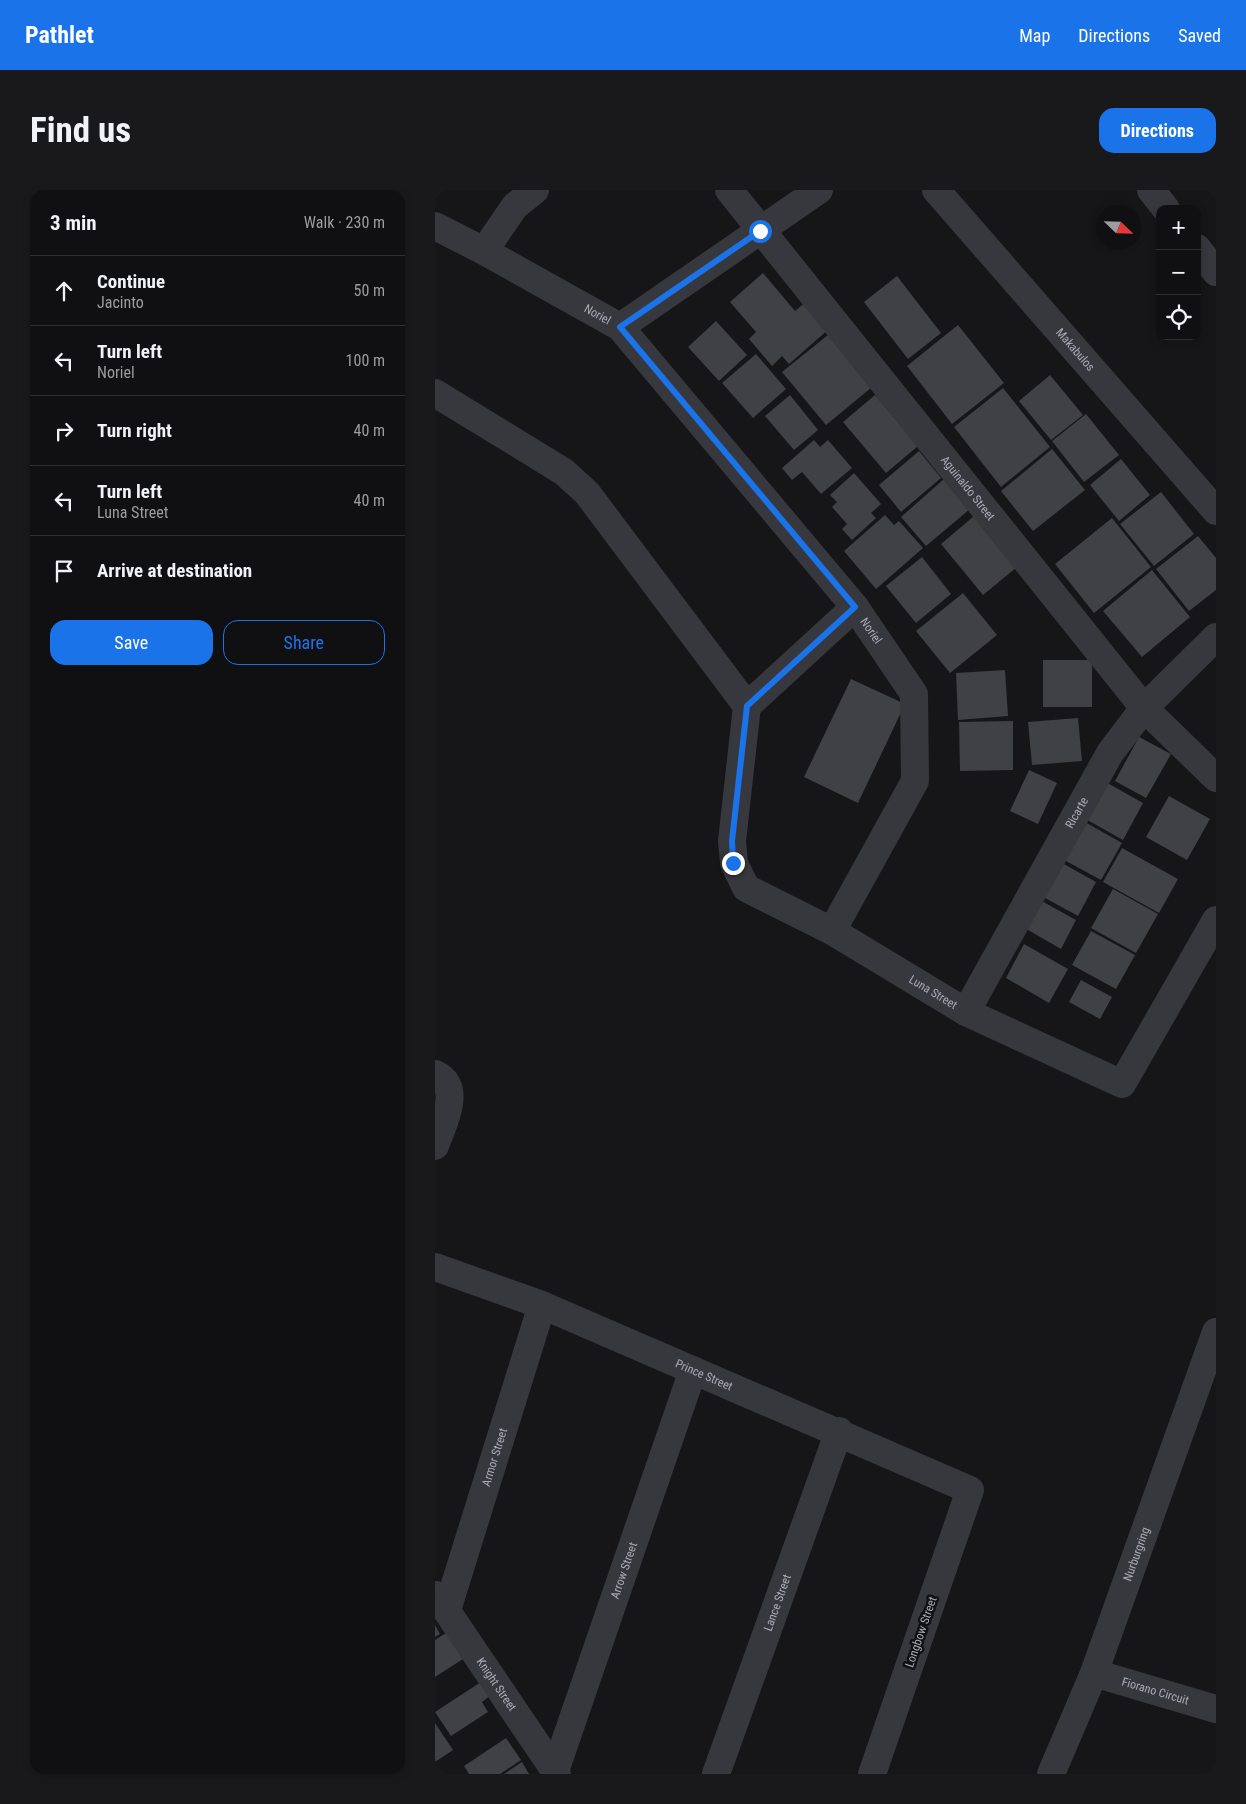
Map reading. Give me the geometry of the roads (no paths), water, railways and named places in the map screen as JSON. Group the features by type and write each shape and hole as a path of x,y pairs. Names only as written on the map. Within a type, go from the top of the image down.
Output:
{"street":[{"path":"484,251 515,206 535,190"},
{"name":"Aguinaldo Street","path":"729,190 1143,708 1216,778"},
{"path":"620,327 819,190"},
{"name":"Makabulos","path":"936,190 1216,511"},
{"path":"1151,190 1163,205"},
{"name":"Noriel","path":"435,226 484,251 620,327 855,607 915,694 915,781 832,931"},
{"path":"1204,245 1216,272"},
{"path":"435,393 564,472 587,493 747,706 855,607"},
{"name":"Ricarte","path":"966,1012 1110,753 1143,708 1216,637"},
{"name":"Luna Street","path":"747,706 732,841 733,863 747,888 832,931 966,1012 1123,1084 1216,920"},
{"path":"435,1074 445,1081 451,1099 435,1146"},
{"name":"Prince Street","path":"435,1267 543,1305 970,1490"},
{"name":"Armor Street","path":"441,1602 543,1305"},
{"name":"Nurburgring","path":"1051,1774 1094,1674 1216,1332"},
{"name":"Arrow Street","path":"556,1772 693,1370"},
{"name":"Lance Street","path":"716,1774 839,1432"},
{"name":"Longbow Street","path":"872,1774 970,1490"},
{"name":"Knight Street","path":"441,1602 556,1772"},
{"name":"Fiorano Circuit","path":"1094,1674 1216,1709"}]}
